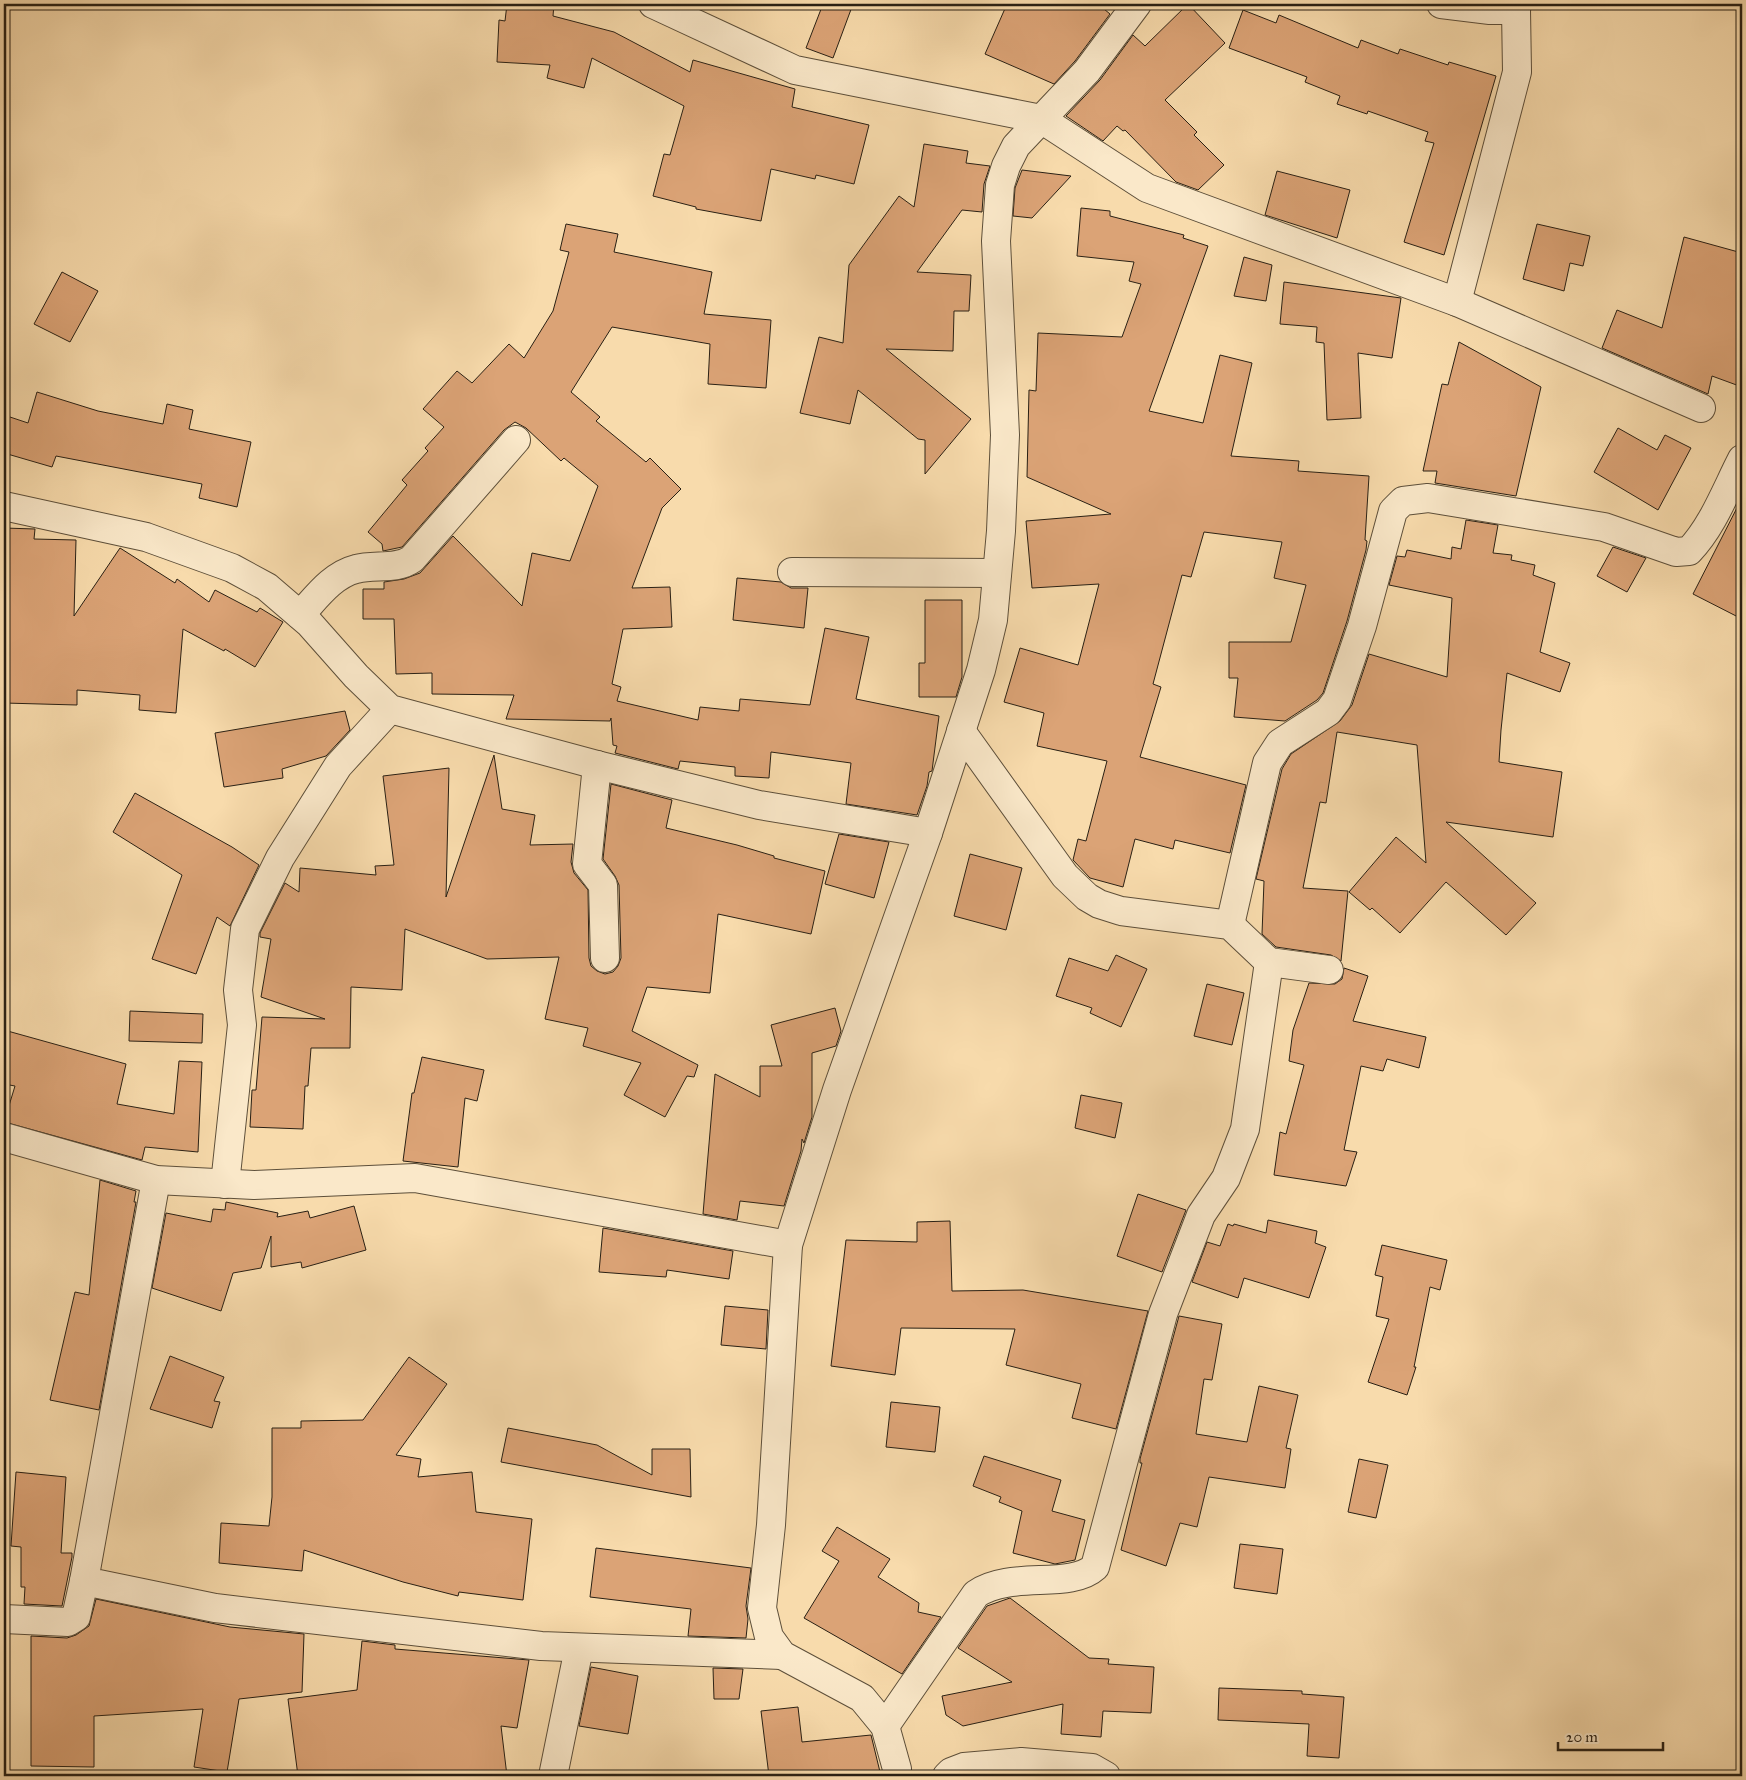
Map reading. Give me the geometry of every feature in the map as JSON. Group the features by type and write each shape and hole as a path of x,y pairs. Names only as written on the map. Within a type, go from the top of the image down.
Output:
{"street":[{"path":"653,4 796,70 1041,120 1147,188 1457,302 1701,408"},
{"path":"782,1656 769,1636 762,1608 771,1525 788,1245 837,1090 928,833 981,670 993,620 998,573 1005,435 996,214 1000,185 1006,166 1016,146 1087,71 1137,4"},
{"path":"1441,4 1490,10 1516,7 1516,72 1457,302"},
{"path":"300,615 337,576 356,569 404,565 412,559 516,440"},
{"path":"1230,925 1267,763 1280,742 1326,714 1335,704 1362,626 1393,511 1403,501 1428,498 1604,527 1676,552 1689,551 1698,542 1708,525 1742,459"},
{"path":"4,506 146,537 232,568 267,587 300,615 336,651 356,676 390,709 596,765 759,805 928,833"},
{"path":"792,572 998,573"},
{"path":"226,1184 242,1025 238,990 244,929 280,858 333,773 390,709"},
{"path":"961,730 1065,876 1087,897 1098,904 1121,911 1230,925 1269,962 1329,970"},
{"path":"596,765 587,864 603,885 605,958"},
{"path":"884,1726 976,1594 997,1583 1076,1577 1090,1572 1095,1567 1163,1314 1201,1215 1226,1178 1237,1154 1245,1129 1269,962"},
{"path":"4,1137 156,1180 254,1185 415,1178 788,1245"},
{"path":"4,1619 68,1622 76,1617 156,1180"},
{"path":"84,1581 215,1608 541,1646 782,1656 862,1698 884,1726 897,1769 896,1776"},
{"path":"553,1776 579,1648"},
{"path":"947,1776 951,1772 964,1767 1021,1762 1092,1768 1106,1776"}],"building":[{"path":"507,4 554,4 553,16 614,32 690,72 693,60 795,89 792,107 869,125 854,184 816,175 815,179 771,169 761,221 696,209 696,207 653,196 664,154 670,155 684,106 592,58 584,88 547,78 550,65 497,62 499,20 505,21"},
{"path":"823,4 853,4 833,58 806,48"},
{"path":"1007,4 1098,4 1110,14 1075,61 1054,84 985,54"},
{"path":"1188,4 1225,43 1165,100 1197,132 1194,135 1224,165 1198,190 1176,182 1125,130 1123,131 1117,126 1103,141 1066,116 1100,80 1133,35 1145,46"},
{"path":"1243,10 1276,23 1279,15 1358,48 1361,40 1398,54 1400,49 1448,65 1449,62 1496,76 1444,255 1404,242 1434,143 1425,141 1428,132 1368,111 1367,114 1337,104 1340,96 1305,82 1307,77 1229,48"},
{"path":"924,144 968,151 966,163 990,166 984,184 982,212 962,210 917,272 971,275 969,311 954,311 953,351 886,349 971,419 925,474 925,440 918,439 858,390 850,424 800,413 819,337 843,343 849,265 899,196 914,207"},
{"path":"1022,170 1071,176 1032,218 1013,216 1015,188"},
{"path":"1277,171 1350,190 1337,238 1265,215"},
{"path":"1081,208 1110,211 1110,216 1184,235 1183,238 1208,246 1149,411 1203,423 1220,355 1252,363 1231,456 1299,461 1298,471 1369,476 1366,550 1347,621 1323,693 1317,700 1285,721 1234,717 1238,678 1229,678 1229,642 1291,642 1306,585 1274,578 1282,542 1204,532 1191,577 1182,575 1153,684 1161,687 1140,757 1246,785 1230,853 1175,840 1173,849 1135,839 1123,887 1090,878 1073,860 1078,839 1086,841 1107,761 1037,746 1044,713 1004,702 1020,648 1078,665 1099,584 1032,588 1026,521 1111,514 1027,477 1029,390 1036,391 1038,333 1122,337 1141,284 1129,281 1134,262 1077,256"},
{"path":"566,224 618,234 614,252 712,272 704,314 771,320 766,388 708,384 710,344 612,327 571,392 600,417 596,421 646,462 650,458 681,489 662,508 632,588 670,587 672,627 623,629 612,684 621,687 617,701 698,720 700,707 739,711 740,699 810,705 825,628 869,637 856,699 939,716 932,771 929,772 927,786 917,815 846,804 851,763 771,752 769,778 735,776 735,767 680,761 678,769 615,753 617,746 613,745 611,718 610,721 506,719 514,695 432,694 432,673 396,674 394,619 363,619 363,589 384,589 384,582 404,579 420,573 453,536 522,606 532,553 570,561 598,486 564,458 561,461 526,428 515,422 504,430 402,547 383,551 382,544 368,532 407,485 402,480 428,451 425,448 444,427 423,409 457,371 472,383 509,344 524,358 553,311 569,252 560,250"},
{"path":"1537,224 1590,236 1583,266 1570,263 1564,291 1523,279"},
{"path":"1684,237 1742,253 1742,387 1712,376 1708,394 1602,348 1617,310 1662,328"},
{"path":"1244,257 1272,265 1266,301 1234,296"},
{"path":"62,272 98,291 70,342 34,324"},
{"path":"1284,282 1401,298 1392,358 1358,353 1361,418 1327,420 1324,343 1316,342 1317,327 1280,324"},
{"path":"1459,342 1541,387 1516,496 1435,483 1437,471 1423,471 1442,384 1448,385"},
{"path":"37,392 98,411 163,424 167,404 193,410 189,429 251,442 237,507 199,498 202,484 56,456 52,467 4,453 4,415 28,423"},
{"path":"1618,428 1657,450 1665,435 1691,448 1658,510 1594,472"},
{"path":"1742,498 1742,619 1693,594"},
{"path":"1466,520 1498,525 1493,553 1512,555 1511,560 1535,565 1533,575 1555,583 1540,652 1570,663 1560,692 1507,673 1501,730 1499,762 1562,772 1553,837 1446,822 1536,903 1506,935 1446,882 1400,933 1372,908 1370,910 1349,892 1396,837 1426,863 1417,745 1337,732 1326,803 1320,802 1303,888 1348,891 1341,961 1331,955 1276,947 1262,934 1264,881 1256,879 1282,769 1291,754 1340,721 1352,705 1369,654 1447,677 1452,598 1389,585 1397,556 1405,557 1407,550 1451,559 1452,547 1461,549"},
{"path":"4,528 35,529 34,539 76,540 74,616 120,548 175,583 177,579 209,602 215,590 257,612 260,608 283,622 255,667 225,649 224,651 183,629 176,713 139,710 140,695 77,690 77,705 4,703"},
{"path":"1613,547 1646,558 1627,592 1597,576"},
{"path":"737,578 781,582 791,588 808,588 804,628 733,620"},
{"path":"925,600 962,600 962,677 956,697 919,697 919,663 925,663"},
{"path":"345,711 350,730 326,756 282,769 283,778 224,787 215,733"},
{"path":"494,755 502,809 535,815 530,845 573,844 571,862 574,873 588,890 589,958 591,966 597,971 605,974 613,972 621,958 619,885 603,859 611,784 672,800 666,828 737,845 774,856 774,858 825,871 811,934 718,914 710,993 647,987 632,1031 698,1065 694,1077 687,1076 665,1117 624,1095 641,1063 583,1046 588,1028 545,1019 559,957 487,959 405,929 402,990 351,987 350,1048 311,1048 308,1086 305,1086 303,1129 250,1127 252,1090 256,1090 262,1017 325,1019 261,997 271,939 260,937 260,933 285,883 299,892 300,868 376,875 375,866 394,865 383,776 449,768 446,897"},
{"path":"135,793 232,847 259,865 230,926 217,917 196,974 152,959 182,875 113,832"},
{"path":"839,834 889,842 874,898 825,884"},
{"path":"970,854 1022,868 1006,930 954,916"},
{"path":"1116,955 1147,969 1121,1027 1090,1013 1092,1008 1056,996 1069,958 1108,971"},
{"path":"1344,968 1368,976 1353,1021 1426,1037 1419,1068 1387,1059 1383,1071 1361,1066 1344,1150 1357,1152 1346,1186 1274,1175 1280,1132 1286,1134 1304,1065 1289,1061 1293,1030 1309,983 1335,984 1342,979"},
{"path":"1207,984 1244,993 1232,1045 1194,1036"},
{"path":"835,1008 841,1031 836,1046 812,1053 812,1117 804,1143 802,1139 801,1151 784,1206 740,1201 737,1220 703,1214 715,1074 760,1097 760,1066 782,1066 771,1025"},
{"path":"130,1011 203,1014 202,1043 129,1041"},
{"path":"4,1030 126,1064 117,1104 174,1114 179,1061 202,1062 198,1152 145,1147 142,1160 4,1122 15,1086 4,1084"},
{"path":"422,1057 484,1070 477,1101 465,1098 458,1167 403,1161 412,1093 414,1093"},
{"path":"1081,1095 1122,1103 1115,1138 1075,1128"},
{"path":"100,1180 136,1191 134,1202 136,1202 99,1410 50,1400 75,1292 89,1295"},
{"path":"1138,1194 1186,1210 1162,1272 1117,1256"},
{"path":"226,1202 278,1213 277,1217 308,1211 310,1218 354,1206 366,1250 302,1268 301,1262 271,1267 271,1236 261,1268 233,1273 221,1311 152,1288 166,1213 211,1222 213,1209 225,1210"},
{"path":"1268,1220 1317,1231 1315,1243 1326,1247 1309,1298 1244,1278 1238,1298 1192,1282 1207,1242 1220,1246 1228,1224 1266,1233"},
{"path":"950,1221 952,1291 1023,1290 1148,1311 1116,1429 1072,1418 1081,1384 1006,1365 1015,1329 901,1328 895,1375 831,1366 846,1240 917,1242 917,1222"},
{"path":"603,1228 733,1251 729,1279 667,1270 666,1277 599,1272"},
{"path":"1382,1245 1447,1260 1440,1290 1430,1287 1414,1367 1416,1367 1407,1395 1368,1382 1389,1319 1376,1316 1383,1277 1375,1275"},
{"path":"725,1306 768,1310 766,1349 721,1345"},
{"path":"1179,1316 1222,1324 1212,1380 1204,1379 1196,1434 1247,1442 1259,1386 1298,1395 1286,1448 1291,1449 1285,1488 1209,1477 1197,1527 1180,1523 1166,1566 1121,1550 1142,1463 1140,1463 1140,1459"},
{"path":"170,1356 224,1377 214,1401 220,1402 212,1428 150,1409"},
{"path":"409,1357 447,1384 396,1455 421,1459 418,1477 472,1472 476,1512 532,1519 523,1600 459,1592 458,1596 403,1582 304,1550 302,1571 219,1563 221,1523 269,1526 272,1497 272,1428 301,1428 301,1421 363,1420"},
{"path":"891,1402 940,1407 935,1452 886,1447"},
{"path":"508,1428 597,1445 652,1475 652,1449 690,1449 691,1497 501,1462"},
{"path":"984,1456 1061,1480 1052,1511 1085,1520 1075,1560 1055,1564 1013,1553 1022,1511 999,1502 1001,1497 973,1486"},
{"path":"1359,1459 1388,1465 1376,1518 1348,1512"},
{"path":"16,1472 66,1477 61,1553 72,1553 72,1557 62,1606 24,1604 25,1587 21,1587 21,1547 11,1546"},
{"path":"837,1527 890,1559 878,1577 919,1603 918,1612 941,1617 902,1674 804,1618 839,1561 822,1551"},
{"path":"1240,1544 1283,1549 1277,1594 1234,1588"},
{"path":"596,1548 751,1568 746,1606 748,1619 746,1638 688,1636 691,1609 590,1597"},
{"path":"1010,1598 1089,1658 1109,1659 1108,1664 1154,1667 1151,1713 1103,1711 1101,1737 1061,1734 1063,1704 963,1726 946,1715 942,1696 1012,1682 958,1648 987,1606"},
{"path":"96,1599 230,1627 304,1634 302,1692 239,1699 227,1772 194,1767 203,1709 94,1716 94,1767 31,1766 31,1636 67,1638 76,1635 89,1626"},
{"path":"362,1641 395,1645 395,1649 529,1660 517,1728 501,1726 507,1776 298,1776 288,1699 357,1690"},
{"path":"591,1667 638,1676 628,1734 579,1726"},
{"path":"713,1668 743,1669 739,1699 714,1699"},
{"path":"1219,1688 1302,1691 1302,1694 1344,1697 1339,1758 1307,1756 1309,1724 1218,1720"},
{"path":"798,1707 802,1742 871,1735 881,1776 769,1776 761,1711"}]}
